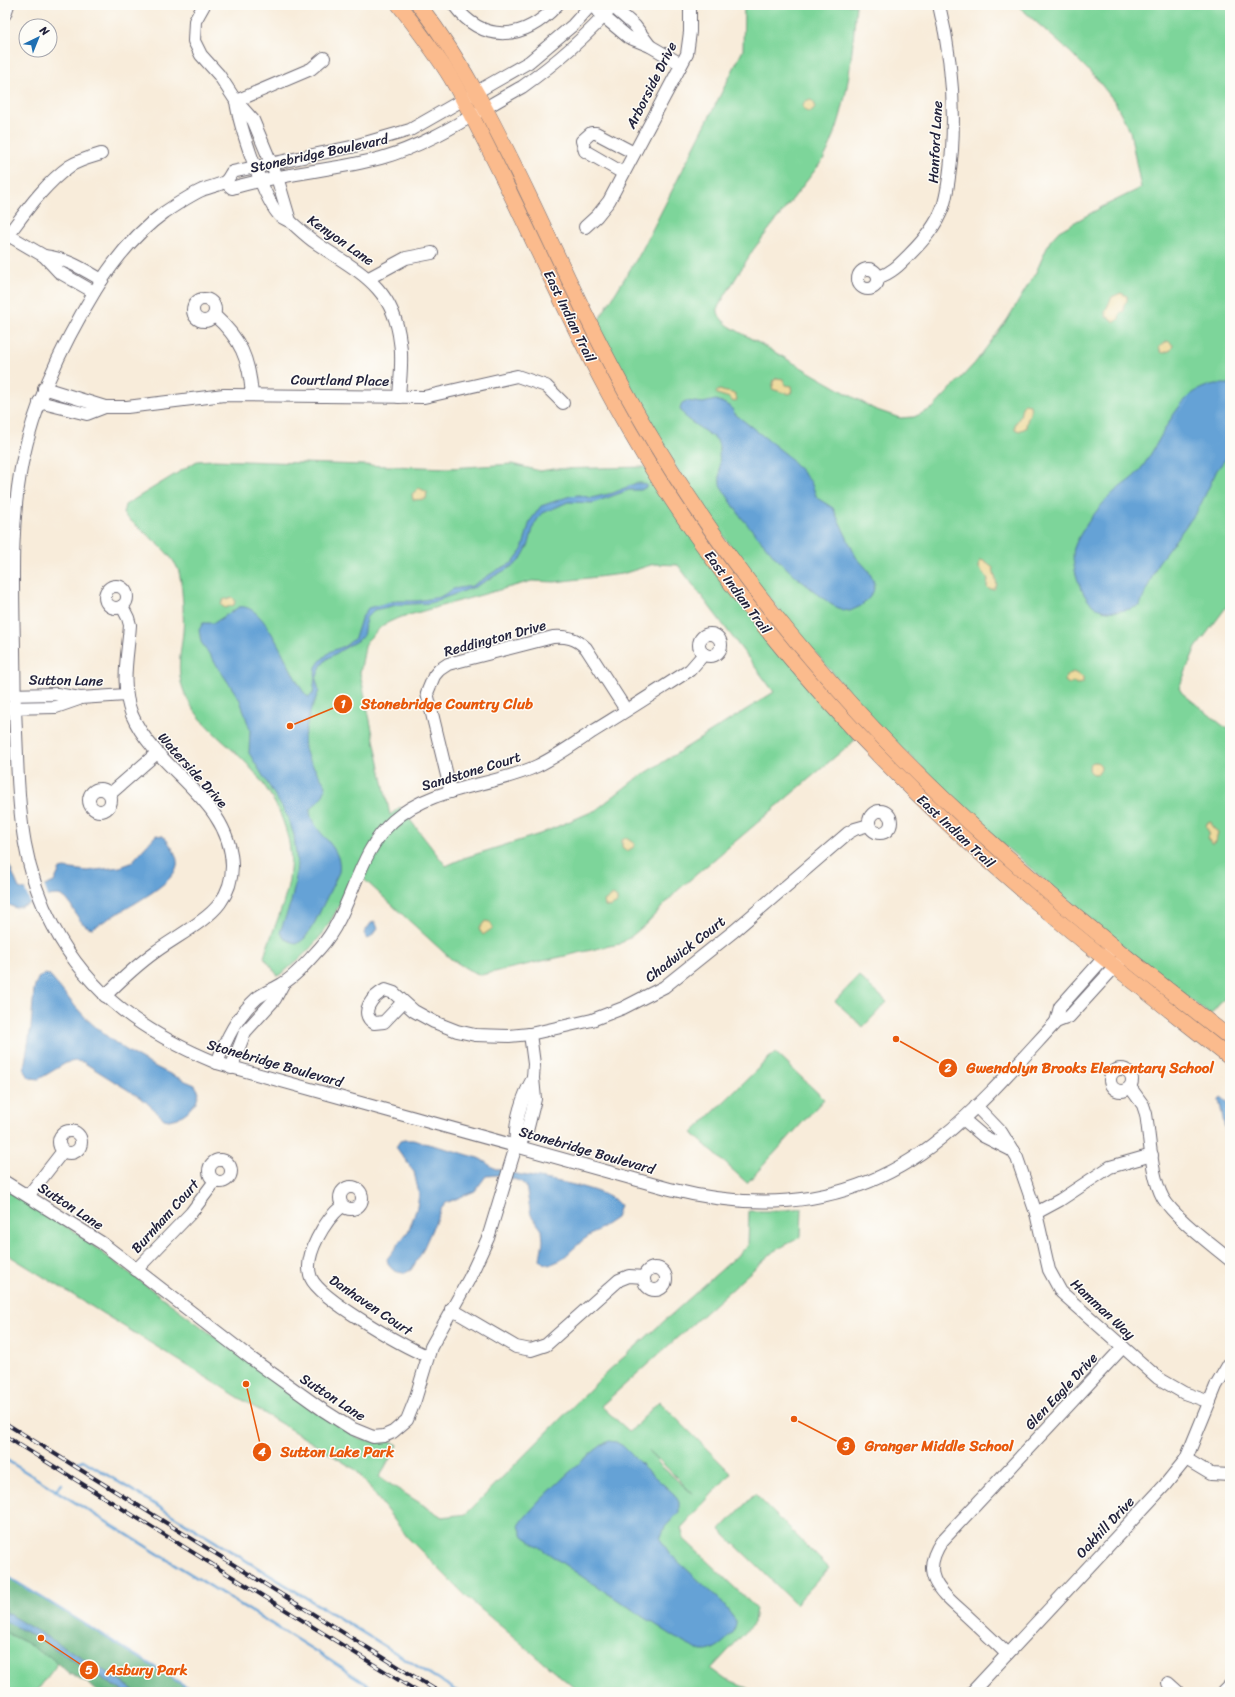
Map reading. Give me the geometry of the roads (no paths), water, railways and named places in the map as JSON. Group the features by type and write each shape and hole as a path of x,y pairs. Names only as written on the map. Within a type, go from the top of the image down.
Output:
{"main road":[{"name":"East Indian Trail","path":"399,5 427,41 472,115 579,337 611,398 668,494 737,594 822,696 900,778 996,867 1110,962 1230,1058"},
{"name":"East Indian Trail","path":"419,5 438,30 485,107 594,331 630,401 682,487 750,585 826,677 914,770 1016,864 1230,1038"}],"street":[{"path":"5,14 8,5"},
{"path":"204,5 195,21 194,41 201,55 226,84 236,101 311,69 324,58"},
{"path":"454,5 465,18 482,30 494,33 508,33 532,26 557,5"},
{"path":"590,5 628,37 650,46 681,64"},
{"name":"Stonebridge Boulevard","path":"590,5 573,25 529,62 410,130 351,147 270,162 232,172 225,182 190,196 159,217 138,234 121,253 94,292 64,345 44,388 10,505 13,557 10,708 21,826 25,853 35,886 53,927 71,956 105,996 128,1016 172,1044 217,1063 694,1195 742,1202 798,1201 834,1194 893,1170 923,1152 963,1119 976,1106 1056,1022 1060,1007 1110,962 1120,950"},
{"path":"613,5 636,26 650,46"},
{"name":"Stonebridge Boulevard","path":"225,182 232,188 260,179 382,157 418,145 522,88 585,37 613,5"},
{"name":"Arborside Drive","path":"585,227 603,210 681,64 689,45 690,5"},
{"name":"Hanford Lane","path":"879,277 890,273 896,268 932,230 942,208 948,186 953,134 952,80 947,41 939,5"},
{"name":"Kenyon Lane","path":"236,101 253,120 277,177 290,221"},
{"name":"Kenyon Lane","path":"236,101 240,124 260,179 275,210 280,216 290,221 307,237 354,266 369,278 385,298 397,324 402,360 399,397"},
{"name":"Arborside Drive","path":"623,173 585,151 582,141 585,136 591,133 596,133 634,153"},
{"path":"102,154 70,166 56,178 35,200 6,237 44,256 69,261 102,280"},
{"path":"369,278 406,258 432,253"},
{"path":"44,256 59,272 94,292"},
{"path":"214,315 228,328 246,358 250,370 252,394"},
{"name":"Courtland Place","path":"39,402 87,414 106,407 141,406 210,396 252,394 399,397 433,396 517,376 546,386 563,403"},
{"name":"Courtland Place","path":"44,388 106,407"},
{"name":"Waterside Drive","path":"105,996 139,964 216,909 225,896 230,881 231,858 222,826 205,801 157,753 139,728 126,695 125,656 130,625 125,610 122,606"},
{"name":"Reddington Drive","path":"451,792 427,693 434,676 439,670 448,664 553,637 568,638 578,641 586,648 626,710"},
{"name":"Sandstone Court","path":"217,1063 231,1031 240,1018 258,998 283,984 320,948 337,924 369,854 386,828 400,814 420,802 451,792 510,777 539,765 690,670 704,654"},
{"name":"Sutton Lane","path":"10,694 57,694 80,698 126,695"},
{"path":"10,708 56,707 80,698"},
{"path":"110,794 157,753"},
{"name":"Chadwick Court","path":"403,1002 434,1022 466,1034 488,1037 530,1034 592,1020 623,1008 664,987 734,931 848,833 855,829 869,825"},
{"name":"Sandstone Court","path":"231,1068 245,1032 275,999 283,984"},
{"name":"Sutton Lane","path":"5,1182 102,1243 334,1418 364,1434 373,1437 384,1436 393,1432 407,1420 415,1400 427,1356 482,1252 497,1215 516,1146 515,1132 524,1095 533,1078 534,1064 530,1034"},
{"path":"1130,1087 1143,1105 1159,1188 1169,1206 1230,1260"},
{"name":"Hamman Way","path":"976,1106 1002,1132 1017,1158 1036,1213 1049,1270 1057,1286 1066,1297 1158,1378 1170,1386 1210,1402"},
{"path":"963,1119 983,1136 1013,1151"},
{"path":"28,1196 63,1151"},
{"path":"1036,1213 1064,1198 1110,1167 1152,1155"},
{"name":"Burnham Court","path":"136,1270 191,1213 215,1181"},
{"name":"Danhaven Court","path":"342,1206 333,1213 324,1225 310,1256 310,1273 312,1279 325,1294 394,1341 427,1356"},
{"path":"451,1309 510,1344 531,1350 546,1345 619,1280 629,1276 644,1277"},
{"name":"Glen Eagle Drive","path":"1007,1654 939,1589 932,1571 933,1556 942,1540 1123,1347"},
{"name":"Oakhill Drive","path":"972,1692 1164,1486 1186,1459 1219,1379 1230,1362"},
{"path":"1186,1459 1211,1474 1230,1475"},
{"path":"1168,1683 1178,1692"},
{"path":"1223,1692 1230,1685"}],"water":[{"path":"1215,384 1230,384 1230,453 1217,470 1198,510 1158,563 1140,605 1130,609 1117,611 1098,609 1089,602 1081,588 1075,571 1073,555 1077,542 1090,519 1107,499 1134,477 1140,470 1168,423 1181,405 1194,392"},
{"path":"716,400 730,406 735,414 787,455 811,482 817,498 833,508 856,557 868,570 875,584 873,592 861,606 850,611 843,610 832,605 795,576 776,558 741,517 720,485 719,446 717,440 687,419 680,409 682,403 686,401 703,403"},
{"path":"636,483 642,483 648,486 641,490 629,490 593,503 568,502 541,514 534,525 529,544 521,559 516,564 475,587 430,603 397,605 374,610 366,618 363,637 327,659 321,666 316,679 319,691 310,712 304,737 305,749 308,758 326,786 322,798 310,809 311,817 315,825 332,846 336,854 339,862 339,872 315,922 305,938 297,944 285,939 280,932 291,902 295,885 297,864 294,835 288,817 249,753 250,730 240,700 201,642 199,630 203,623 214,623 239,607 250,609 269,629 301,688 308,697 313,694 316,667 320,661 331,651 345,646 355,638 361,619 368,608 395,601 417,601 440,597 453,589 472,586 497,570 512,563 522,550 530,521 541,506 570,496 579,495 591,498 613,493"},
{"path":"156,835 163,836 172,847 177,861 176,869 163,884 153,892 92,928 81,922 67,900 57,895 52,895 16,908 5,903 5,862 10,867 19,888 31,892 54,882 60,869 64,868 87,871 120,867 131,863"},
{"path":"375,922 378,928 370,938 367,939 364,933 371,923"},
{"path":"45,974 49,975 85,1017 123,1048 165,1072 195,1085 199,1092 196,1102 187,1112 178,1118 169,1120 164,1119 144,1100 83,1062 75,1061 66,1063 39,1079 30,1078 25,1073 24,1068 31,1027 34,989 38,978"},
{"path":"1221,1097 1230,1104 1230,1153 1219,1099"},
{"path":"413,1140 470,1155 481,1159 493,1168 499,1170 598,1192 611,1198 620,1205 616,1218 583,1240 561,1260 549,1265 542,1262 540,1259 543,1241 542,1230 531,1215 526,1186 520,1181 498,1175 486,1176 475,1191 446,1203 441,1209 421,1254 411,1270 405,1273 396,1271 391,1268 387,1259 409,1230 417,1207 419,1194 414,1172 396,1147 400,1141"},
{"path":"609,1441 616,1442 623,1446 674,1494 679,1502 679,1512 665,1527 660,1539 670,1554 719,1599 736,1621 733,1631 720,1645 709,1650 702,1651 684,1643 584,1578 523,1536 519,1526 524,1518 576,1467"},
{"path":"5,1612 115,1677 136,1692 124,1692 41,1640 5,1621"}],"waterway":[{"path":"5,1459 379,1692"},
{"path":"78,1462 83,1460 459,1692"},
{"path":"55,1491 62,1484"},
{"path":"5,1575 195,1692"}],"railway":[{"path":"5,1423 439,1692"},
{"path":"5,1436 418,1692"}],"place":[{"name":"Stonebridge Country Club","path":"290,726"},
{"name":"Gwendolyn Brooks Elementary School","path":"896,1039"},
{"name":"Sutton Lake Park","path":"246,1384"},
{"name":"Granger Middle School","path":"794,1419"},
{"name":"Asbury Park","path":"41,1638"}]}
